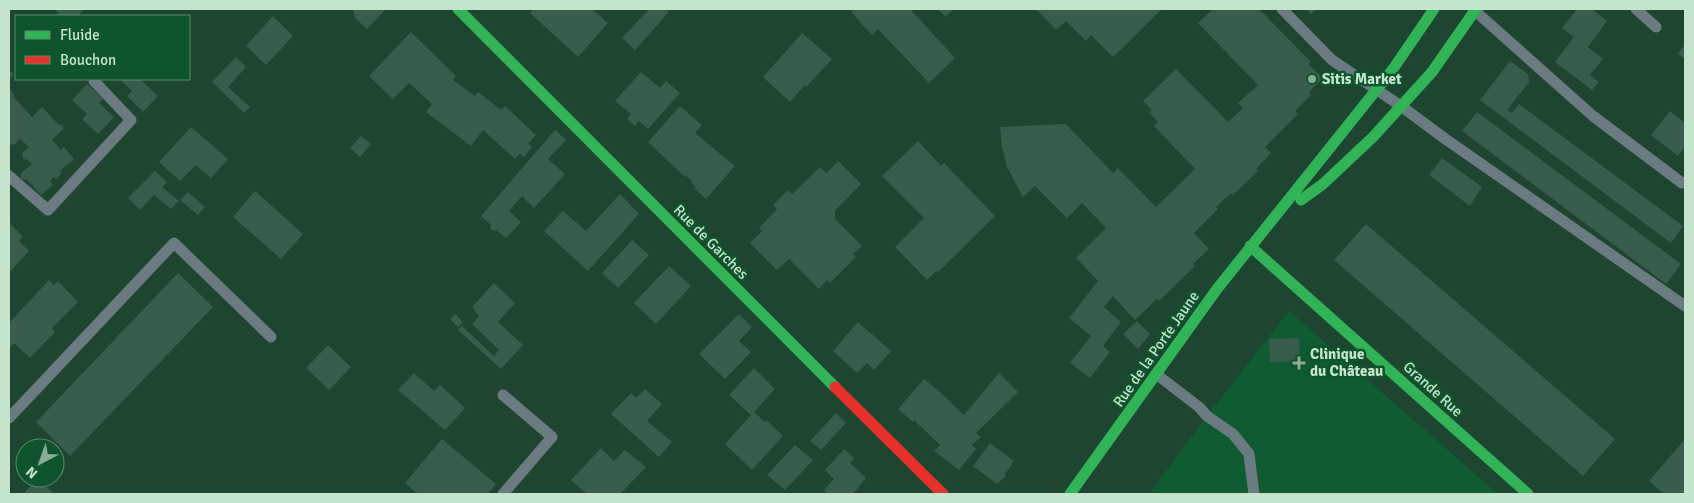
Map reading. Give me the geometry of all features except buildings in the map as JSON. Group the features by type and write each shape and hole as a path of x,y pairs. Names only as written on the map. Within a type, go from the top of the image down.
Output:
{"street":[{"name":"Rue de Garches","path":"458,9 943,494"},
{"name":"Rue de la Porte Jaune","path":"1070,494 1216,289 1377,89 1434,9"},
{"name":"Rue de la Porte Jaune","path":"1269,223 1322,184 1372,137 1432,72 1474,9"},
{"name":"Grande Rue","path":"1250,246 1528,494"}],"lane":[{"path":"1282,9 1332,60 1377,89 1685,306"},
{"path":"1474,9 1514,47 1593,116 1682,183"},
{"path":"1636,9 1656,27"},
{"path":"9,176 48,210 130,120 94,81"},
{"path":"9,418 174,243 271,337"},
{"path":"1156,374 1207,416 1233,434 1249,454 1254,494"},
{"path":"503,395 552,437 503,494"}],"shaded area":[{"name":"Clinique du Château","path":"1289,311 1498,494 1149,494"}],"traffic: fast":[{"path":"458,9 835,387"},
{"path":"1070,494 1217,289 1393,69 1434,9"},
{"path":"1301,200 1323,184 1373,137 1432,72 1476,9"},
{"path":"1250,246 1528,494"}],"traffic: jam":[{"path":"835,387 943,494"}],"place":[{"name":"Sitis Market","path":"1312,79"},
{"name":"Clinique du Château","path":"1299,363"}]}
